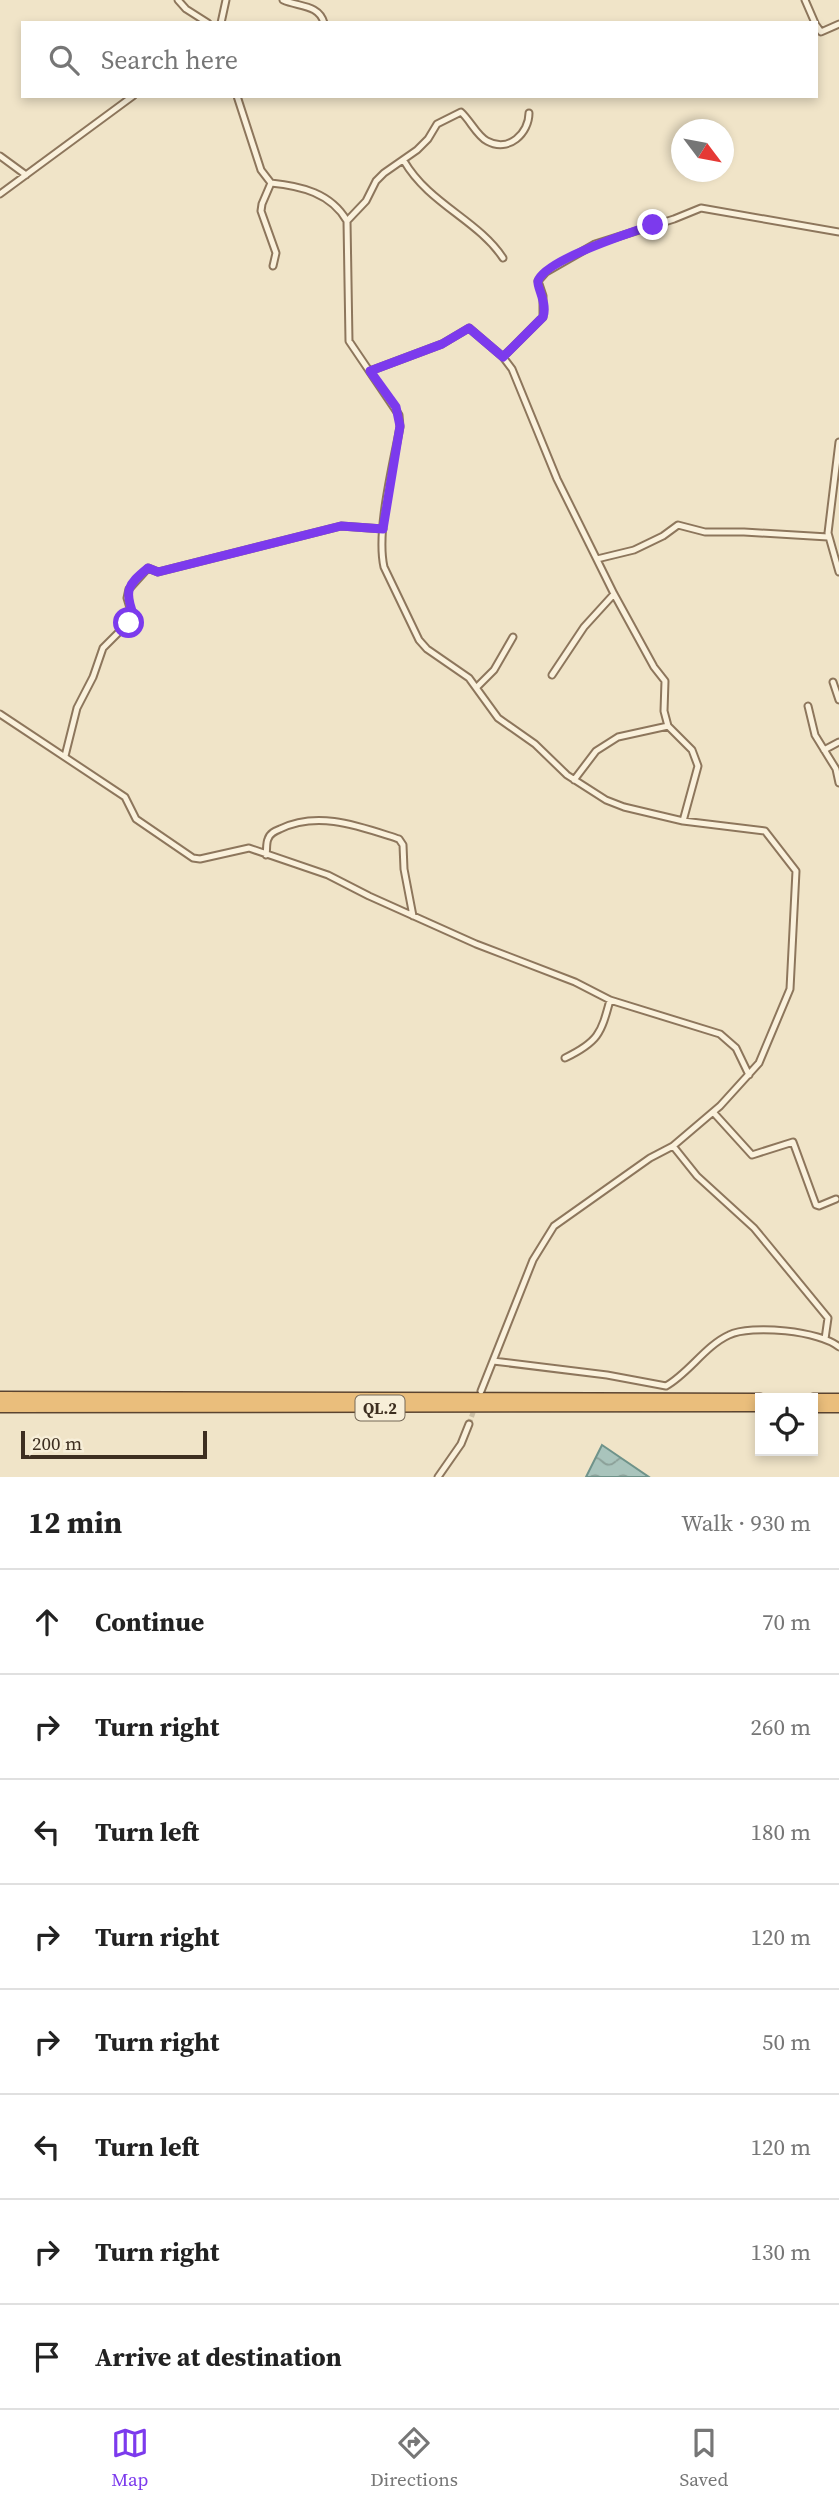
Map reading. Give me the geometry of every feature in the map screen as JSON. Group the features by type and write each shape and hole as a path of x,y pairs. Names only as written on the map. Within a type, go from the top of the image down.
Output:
{"highway":[{"name":"QL.2","path":"0,1397 755,1399"},
{"path":"818,1399 839,1399"},
{"name":"QL.2","path":"0,1407 755,1406"},
{"path":"818,1407 839,1407"}],"street":[{"path":"178,0 186,9 205,21"},
{"path":"221,21 226,0"},
{"path":"283,0 316,9 324,21"},
{"path":"805,0 815,21"},
{"path":"818,27 821,32 839,24"},
{"path":"0,194 131,98"},
{"path":"238,98 261,170 271,183 302,187 320,195 336,206 347,221 349,341 399,415 400,426 381,552 384,568 413,631 427,649 464,673 498,718 535,744 574,780 611,803 683,821 765,831 796,871 790,989 764,1054 749,1075 713,1112 673,1146 650,1158 548,1232 533,1260 481,1391"},
{"path":"347,221 366,201 376,181 428,139 438,124 459,113 463,114 485,140 501,144 521,137 530,113"},
{"path":"0,156 26,175"},
{"path":"404,161 420,184 489,242 503,258"},
{"path":"271,183 261,211 276,253 274,266"},
{"path":"503,357 543,317 543,296 538,281 546,272 596,244 701,208 839,232"},
{"path":"370,371 442,344 469,328 503,357 512,369 558,479 614,594 664,681 664,710 668,726 692,751 698,766 683,821"},
{"path":"839,442 828,537 839,572"},
{"path":"597,559 634,550 663,536 678,525 705,532 828,537"},
{"path":"65,756 77,708 93,677 101,652 133,618 127,598 129,589 148,568 158,572 341,526 383,529"},
{"path":"552,675 584,627 614,594"},
{"path":"477,687 494,670 513,637"},
{"path":"833,682 839,700"},
{"path":"808,706 815,735 836,769 839,783"},
{"path":"0,714 125,797 136,819 193,858 200,859 244,848 328,875 485,948 575,982 610,1000 720,1034 736,1048 749,1075"},
{"path":"574,780 594,753 618,737 668,726"},
{"path":"824,750 839,742"},
{"path":"266,855 268,839 273,832 305,821 345,823 399,839 403,845 404,869 413,915"},
{"path":"565,1058 592,1043 605,1018 610,1000"},
{"path":"713,1112 752,1155 793,1142 816,1205 836,1199"},
{"path":"673,1146 697,1176 754,1228 826,1315 828,1320 825,1339"},
{"path":"493,1362 607,1375 666,1385 730,1334 776,1330 825,1339 839,1347"},
{"path":"438,1477 461,1444 469,1423"}],"water":[{"path":"602,1445 649,1477 586,1477"}],"tunnel":[{"path":"469,1424 475,1407"}],"route":[{"path":"129,623 134,616 127,598 129,589 148,568 158,572 341,526 383,529 400,426 396,407 370,371 442,344 469,328 503,357 543,317 543,296 537,285 546,272 596,244 653,225"}]}
